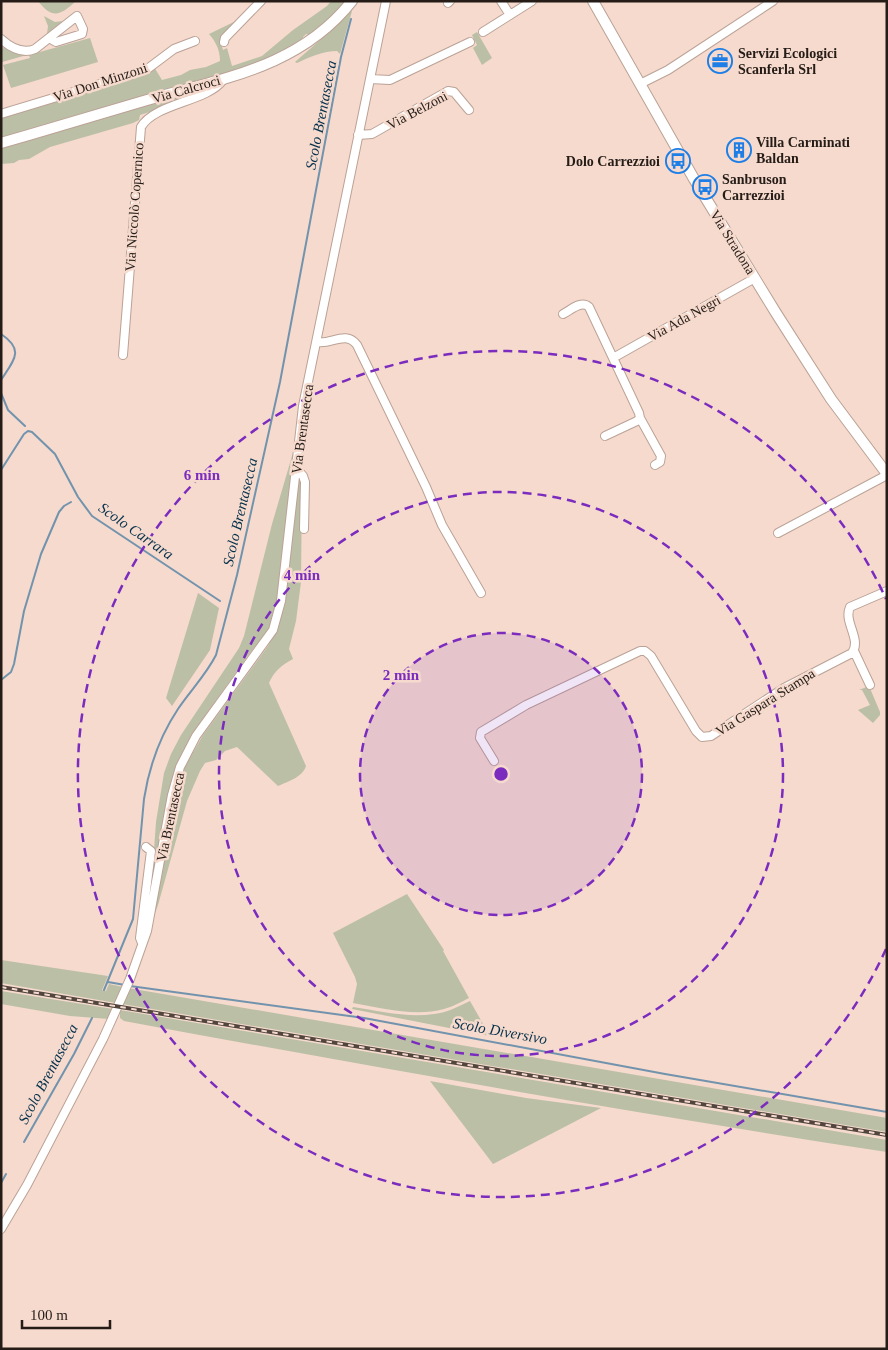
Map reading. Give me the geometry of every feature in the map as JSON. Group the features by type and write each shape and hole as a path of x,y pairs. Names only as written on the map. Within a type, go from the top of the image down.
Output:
{"main road":[{"name":"Via Calcroci","path":"1,144 261,67 291,54 321,33 352,1"},
{"name":"Via Stradona","path":"593,1 694,179 755,278 822,385 887,474"}],"street":[{"name":"Via Brentasecca","path":"1,1229 27,1186 103,1039 130,978 147,931 176,779 180,767 201,728 273,630 281,601 303,406 386,1"},
{"path":"501,1 510,15"},
{"path":"483,32 532,1"},
{"path":"640,84 668,70 773,1"},
{"path":"224,42 225,38 261,2"},
{"path":"1,39 14,48 28,52 50,38 77,16 83,28 82,34 56,42 50,38"},
{"name":"Via Don Minzoni","path":"1,114 146,70 174,49 195,41"},
{"path":"370,80 390,80 470,42"},
{"name":"Via Niccolò Copernico","path":"123,356 141,127 148,118 207,91 220,84 223,78"},
{"name":"Via Belzoni","path":"358,135 372,134 448,91 454,92 469,110"},
{"name":"Via Ada Negri","path":"613,358 755,278"},
{"path":"563,314 582,304 586,304 589,307 640,418 661,456 660,462 655,465"},
{"path":"317,342 327,343 350,338 357,345 426,487 442,525 482,593"},
{"path":"605,436 632,424 640,418"},
{"path":"296,468 303,476 305,482 304,529"},
{"path":"778,533 887,474"},
{"path":"870,684 854,651 856,644 848,615 849,610 854,605 887,591"},
{"name":"Via Gaspara Stampa","path":"494,761 479,734 485,728 635,652 645,651 651,656 696,731 699,735 706,738 717,733 784,688 854,651"},
{"path":"142,945 140,938 151,851 146,847"}],"green space":[{"path":"38,1 76,1 61,12 52,13"},
{"path":"331,1 348,1 313,36 306,34 303,37 303,42 267,61 1,140 1,116 109,86 145,74 154,67 162,80 220,61 217,46 209,34 238,20 220,40 223,50 227,48 232,66 262,56"},
{"path":"352,11 340,54 337,51 327,52 297,63 295,62 348,13"},
{"path":"44,16 55,22 63,21 47,34 48,26"},
{"path":"477,32 492,58 482,65 473,48 477,45 472,35"},
{"path":"90,38 98,62 11,88 3,65 30,58 29,55"},
{"path":"1,46 14,53 27,55 2,62"},
{"path":"210,88 140,115 139,120 133,123 50,147 29,159 1,164 1,147 94,119 104,119 110,114"},
{"path":"295,446 278,604 271,628 250,653 191,735 169,791 147,914 156,822 164,773 181,735 239,648 244,636 272,524"},
{"path":"299,476 302,483 301,582 296,621 289,649 293,659 273,675 269,683 306,766 298,776 278,786 237,747 225,751 216,760 205,763 187,801 152,921 174,799 184,768 203,735 268,646 275,633"},
{"path":"198,593 219,608 210,650 172,706 166,698"},
{"path":"869,686 880,712 880,715 873,723 858,710 870,705 862,690 859,690"},
{"path":"407,894 444,950 469,998 447,1008 422,1012 398,1011 353,1003 357,984 355,977 333,933"},
{"path":"1,960 108,976 102,990 106,991 109,984 123,987 116,1003 1,983"},
{"path":"128,988 887,1118 887,1132 122,1004"},
{"path":"1,991 113,1009 109,1019 70,1016 1,1004"},
{"path":"470,1001 490,1036 352,1009 353,1007 424,1015 444,1012"},
{"path":"120,1010 887,1140 887,1152 505,1090 124,1021 120,1018"},
{"path":"430,1081 526,1098 601,1108 493,1164"}],"waterway":[{"name":"Scolo Brentasecca","path":"104,990 133,919 144,799 152,764 172,719 216,655 237,575 280,382 341,57 351,19"},
{"path":"1,334 13,345 15,350 13,361 1,380"},
{"path":"1,393 8,410 25,426"},
{"name":"Scolo Carrara","path":"1,470 24,434 28,431 32,432 55,454 78,497 92,516 220,601"},
{"path":"1,680 11,672 14,664 24,611 41,554 59,512 71,502"},
{"name":"Scolo Diversivo","path":"108,982 125,985"},
{"name":"Scolo Diversivo","path":"130,986 364,1018 665,1074 887,1112"},
{"name":"Scolo Brentasecca","path":"24,1142 74,1054 92,1018"},
{"name":"Scolo Brentasecca","path":"1,1183 6,1174"}],"railway":[{"path":"1,987 887,1135"}],"place":[{"name":"Servizi Ecologici Scanferla Srl","path":"720,61"},
{"name":"Villa Carminati Baldan","path":"739,150"},
{"name":"Dolo Carrezzioi","path":"678,161"},
{"name":"Sanbruson Carrezzioi","path":"705,187"}]}
